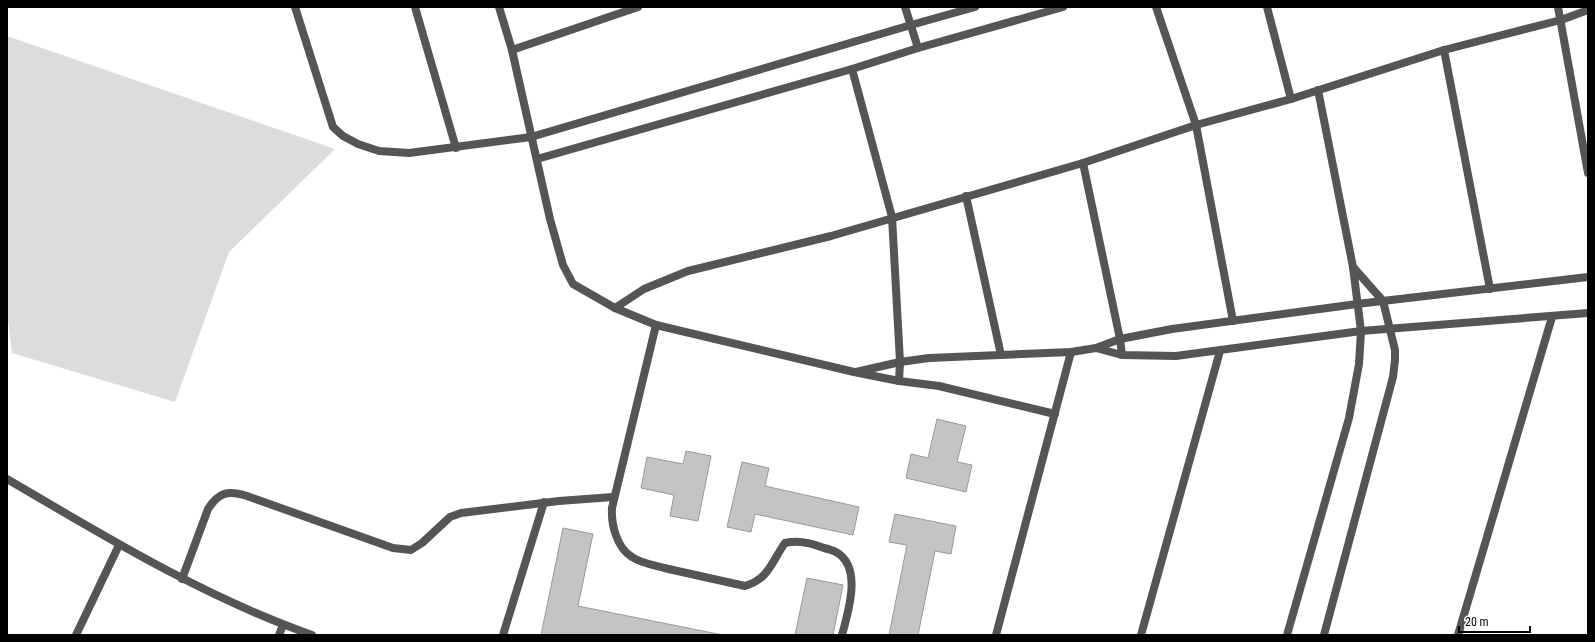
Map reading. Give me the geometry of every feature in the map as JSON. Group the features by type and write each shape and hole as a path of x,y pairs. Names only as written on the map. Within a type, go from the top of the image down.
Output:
{"street":[{"path":"295,7 333,127 343,136 358,144 380,151 409,154 532,137 975,7"},
{"path":"415,7 456,148"},
{"path":"499,7 512,50 550,219 563,265 573,284 615,308 656,325 854,372 899,381 939,386 1055,414"},
{"path":"512,50 638,7"},
{"path":"905,7 918,48"},
{"path":"537,159 1063,7"},
{"path":"1156,7 1196,125 1233,321"},
{"path":"1267,7 1291,99"},
{"path":"1558,7 1588,173"},
{"path":"615,308 644,289 688,271 831,236 892,217 1083,163 1196,125 1291,99 1444,50 1561,20 1588,10"},
{"path":"1444,50 1490,289"},
{"path":"852,69 892,217 900,362 899,381"},
{"path":"1287,635 1349,418 1359,364 1361,331 1353,267 1318,90"},
{"path":"1083,163 1120,339 1122,355"},
{"path":"966,196 1002,355"},
{"path":"1324,635 1393,377 1396,360 1383,301 1353,267"},
{"path":"854,372 900,362 929,358 1071,352 1096,348 1120,339 1172,329 1358,304 1588,277"},
{"path":"1096,348 1122,355 1176,356 1361,331 1588,313"},
{"path":"1458,635 1552,317"},
{"path":"656,325 613,497 611,518 619,542 631,557 640,562 745,586 752,584 763,577 770,570 785,543 792,542 817,545 836,552 848,565 851,574 851,598 842,635"},
{"path":"1142,635 1220,351"},
{"path":"996,635 1071,352"},
{"path":"7,479 119,545 182,579 284,625 312,635"},
{"path":"182,579 208,509 213,501 226,492 237,492 393,548 403,550 411,550 422,543 450,517 461,512 544,502 613,497"},
{"path":"503,635 544,502"},
{"path":"76,635 119,545"},
{"path":"279,635 284,625"}],"shaded area":[{"path":"7,36 335,149 229,252 175,402 12,353 7,311"}],"building":[{"path":"937,419 966,426 957,462 972,465 966,492 906,478 911,454 928,458"},
{"path":"686,451 711,456 698,521 670,516 674,495 641,488 647,457 683,464"},
{"path":"742,462 769,468 765,486 859,507 853,535 755,514 751,532 727,527"},
{"path":"895,514 956,526 951,554 935,551 918,635 889,635 907,545 889,542"},
{"path":"563,528 593,534 578,606 723,635 541,635"},
{"path":"807,578 843,585 833,635 795,635"}]}
